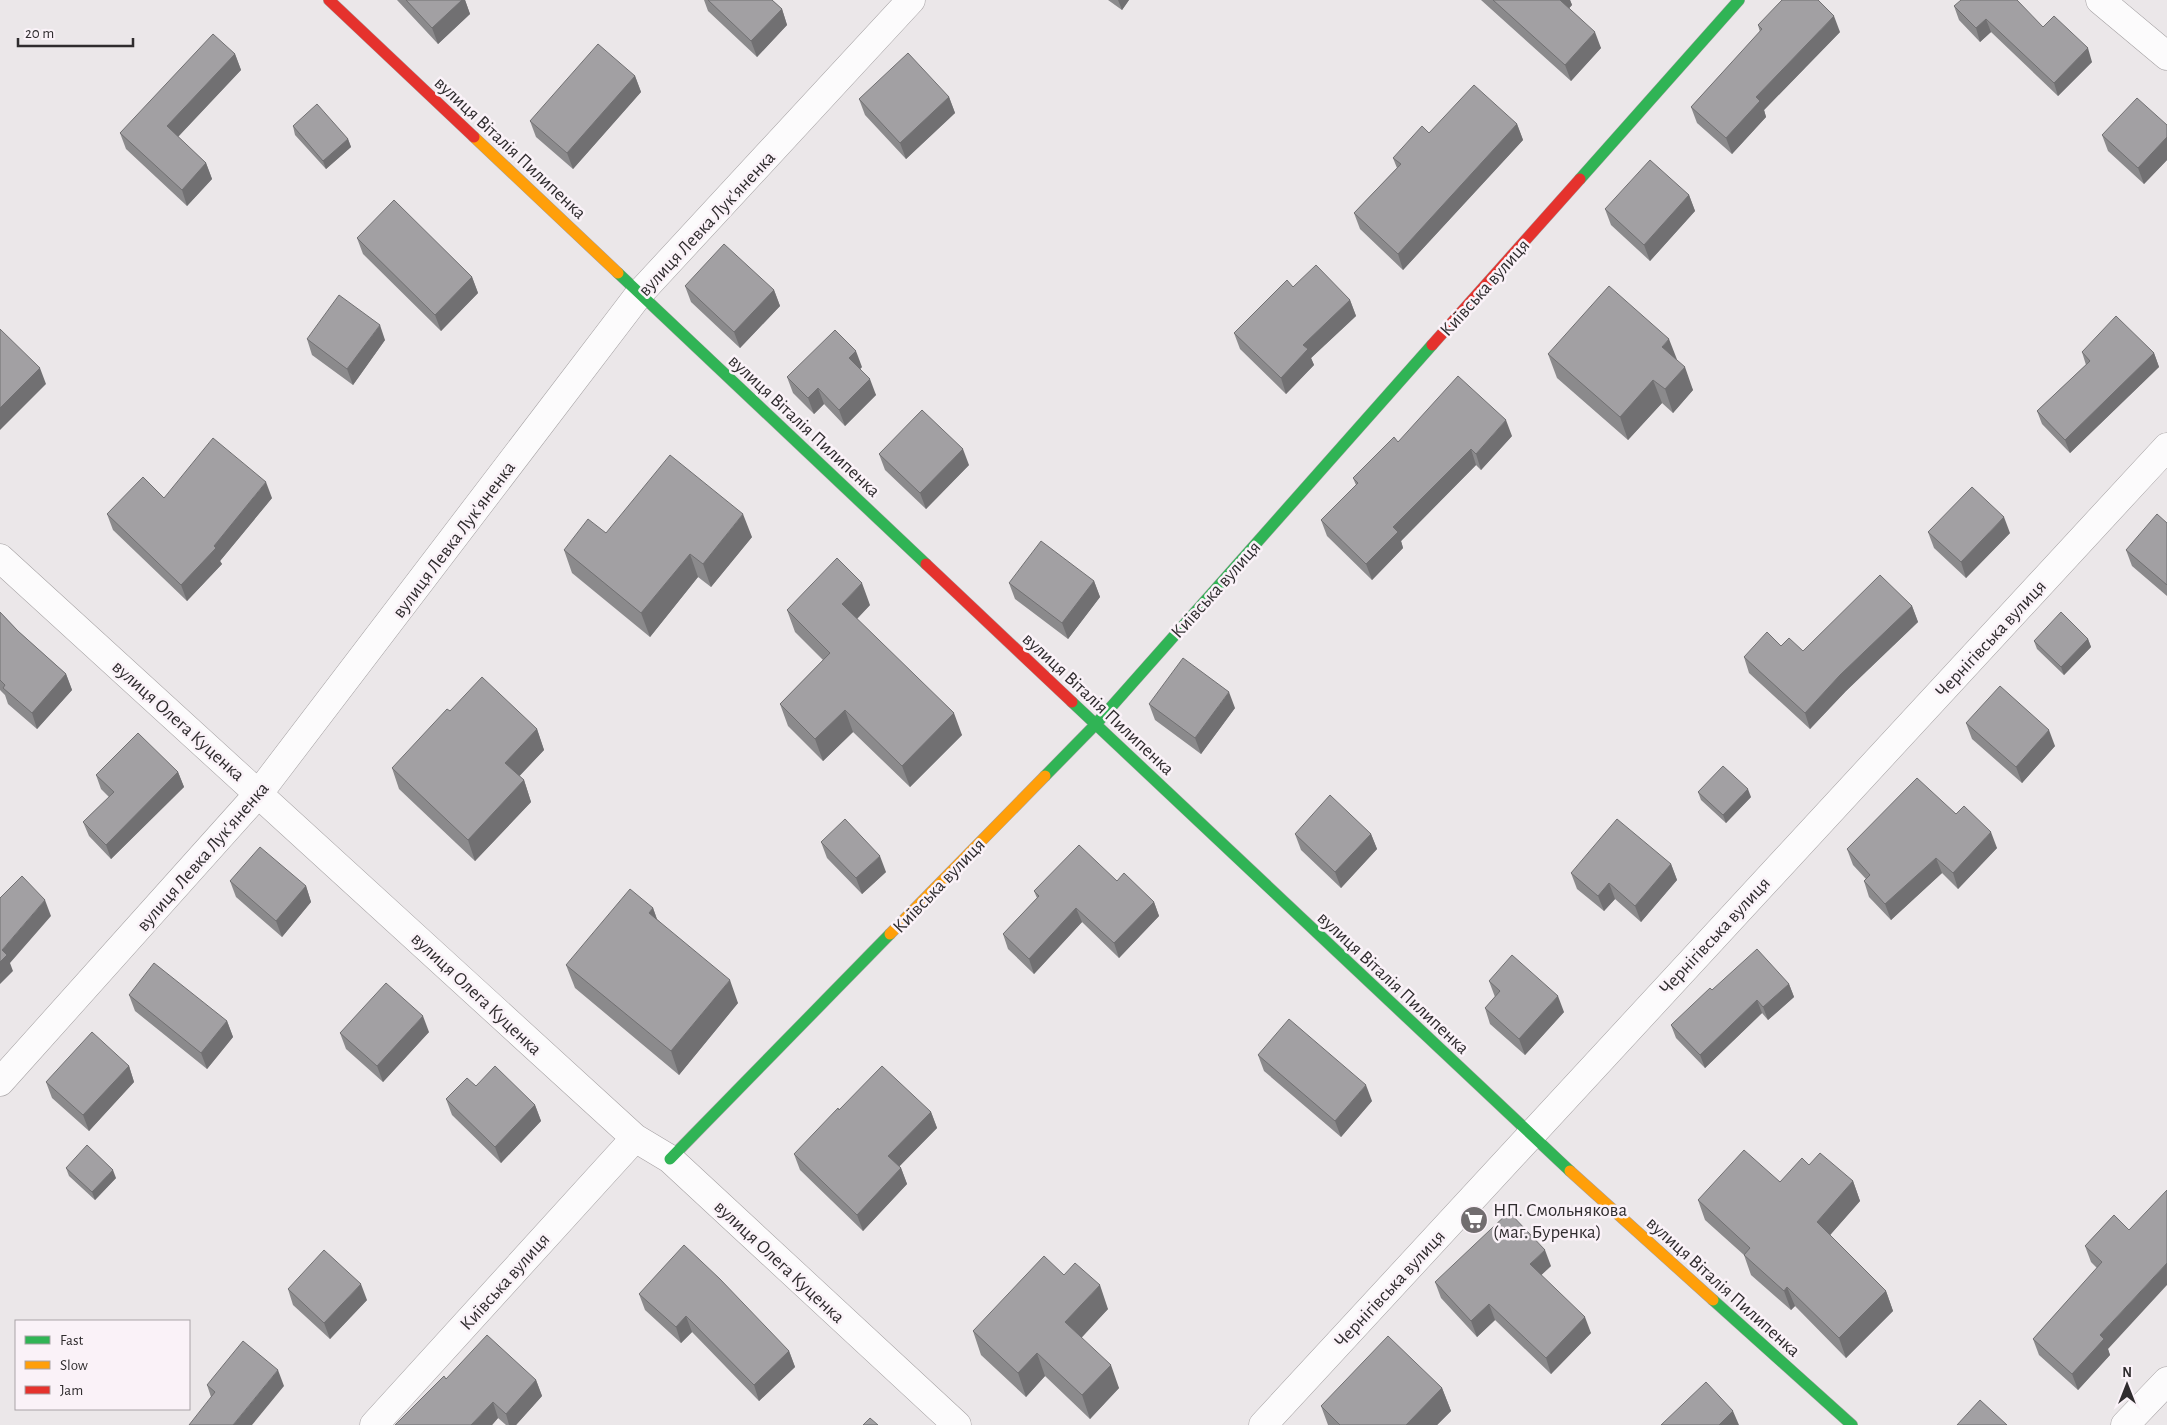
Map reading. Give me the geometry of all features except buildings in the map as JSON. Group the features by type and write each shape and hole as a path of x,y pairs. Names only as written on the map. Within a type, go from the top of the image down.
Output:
{"street":[{"name":"вулиця Левка Лук'яненка","path":"0,1082 259,793 640,293 912,0"},
{"name":"Київська вулиця","path":"670,1159 1096,724 1739,0"},
{"path":"2100,0 2167,56"},
{"name":"вулиця Віталія Пилипенка","path":"331,1 1530,1135 1852,1425"},
{"name":"Чернігівська вулиця","path":"1263,1425 2167,446"},
{"name":"вулиця Олега Куценка","path":"0,558 635,1138 670,1159 957,1425"},
{"name":"Київська вулиця","path":"374,1425 635,1138"},
{"path":"2125,1425 2167,1381"}],"traffic: fast":[{"path":"1580,179 1739,0"},
{"path":"618,273 926,564"},
{"path":"1045,776 1096,724 1432,345"},
{"path":"1072,702 1570,1171"},
{"path":"670,1159 890,934"},
{"path":"1713,1300 1852,1425"}],"traffic: slow":[{"path":"474,137 618,273"},
{"path":"890,934 1045,776"},
{"path":"1570,1171 1713,1300"}],"traffic: jam":[{"path":"329,0 474,137"},
{"path":"1432,345 1580,179"},
{"path":"926,564 1072,702"}],"place":[{"name":"НП. Смольнякова (маг. Буренка)","path":"1474,1220"}]}
